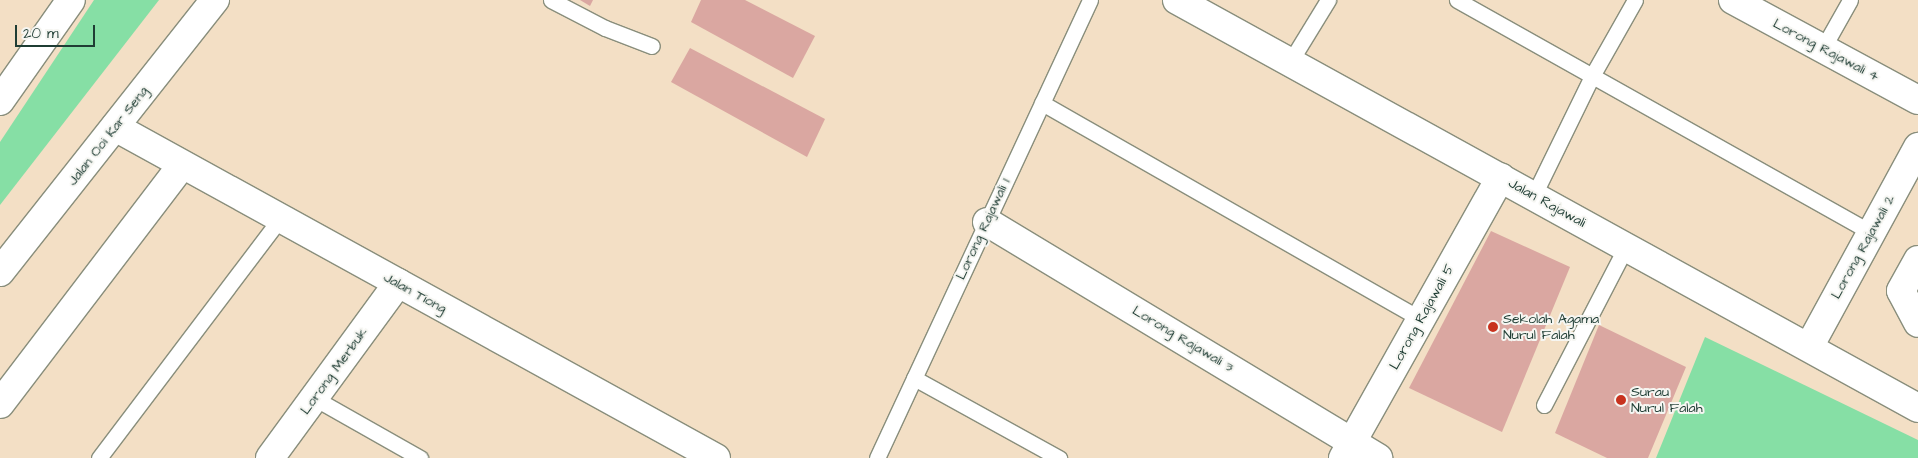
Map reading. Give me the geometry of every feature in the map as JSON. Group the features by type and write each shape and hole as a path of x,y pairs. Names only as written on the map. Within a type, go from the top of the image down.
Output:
{"street":[{"path":"0,101 71,0"},
{"name":"Jalan Ooi Kar Seng","path":"0,272 214,0"},
{"name":"Jalan Rajawali","path":"1177,0 1918,408"},
{"name":"Lorong Rajawali 4","path":"1733,0 1918,100"},
{"name":"Jalan Tiong","path":"115,127 716,458"},
{"name":"Lorong Rajawali 2","path":"1809,347 1918,146"},
{"path":"0,404 182,164"},
{"name":"Lorong Rajawali 5","path":"1348,449 1501,177"},
{"name":"Lorong Rajawali 3","path":"987,222 1348,449 1378,458"},
{"path":"1918,260 1901,291 1918,323"},
{"name":"Lorong Merbuk","path":"270,458 398,283"}],"lane":[{"path":"551,0 605,28 652,46"},
{"name":"Lorong Rajawali 1","path":"877,458 1090,0"},
{"path":"1290,62 1328,0"},
{"path":"1457,0 1871,232"},
{"path":"1533,196 1592,76 1635,0"},
{"path":"1823,48 1850,0"},
{"path":"1042,103 1420,319"},
{"path":"99,458 280,219"},
{"path":"1544,405 1626,247"},
{"path":"914,378 1059,458"},
{"path":"314,398 420,458"}],"green space":[{"path":"94,0 159,0 0,205 0,142"},
{"path":"1705,337 1918,440 1918,458 1656,458"}],"building":[{"path":"580,0 593,0 590,6"},
{"path":"701,0 745,0 815,36 793,78 691,22"},
{"path":"690,48 825,119 807,157 671,82"},
{"name":"Sekolah Agama Nurul Falah","path":"1491,231 1570,267 1502,432 1409,388"},
{"name":"Surau Nurul Falah","path":"1599,325 1686,367 1648,458 1607,458 1555,433"}],"place":[{"name":"Sekolah Agama Nurul Falah","path":"1493,327"},
{"name":"Surau Nurul Falah","path":"1621,400"}]}
